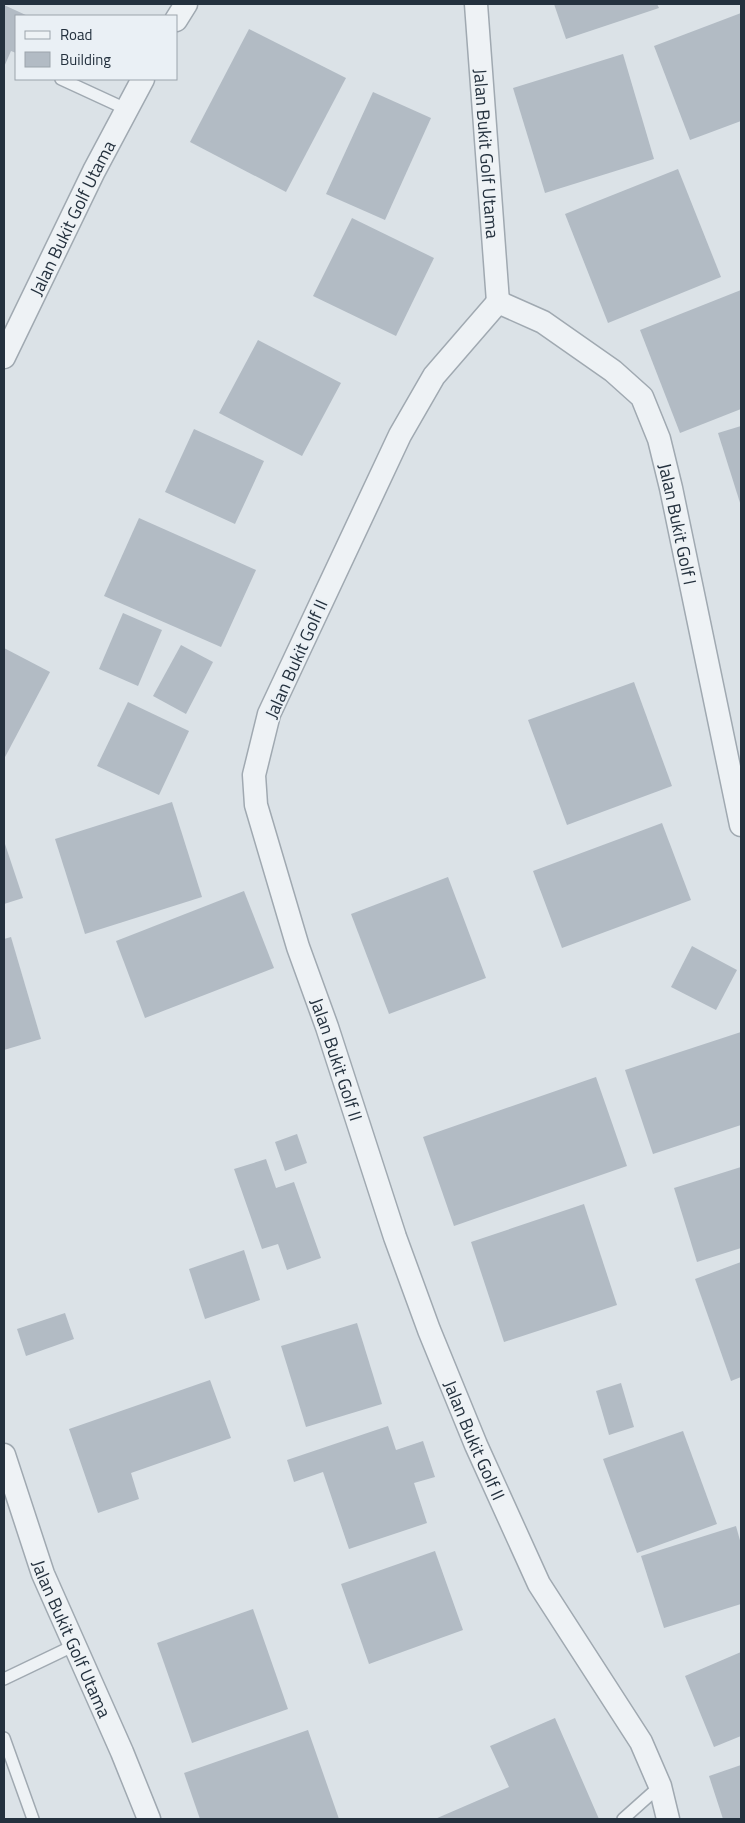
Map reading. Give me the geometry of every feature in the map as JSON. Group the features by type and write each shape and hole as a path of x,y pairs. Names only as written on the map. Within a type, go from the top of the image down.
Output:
{"street":[{"path":"178,17 186,4"},
{"name":"Jalan Bukit Golf Utama","path":"476,4 498,302"},
{"name":"Jalan Bukit Golf Utama","path":"4,357 126,109 142,80"},
{"name":"Jalan Bukit Golf I","path":"498,302 543,322 613,371 642,398 659,439 669,480 741,825"},
{"name":"Jalan Bukit Golf II","path":"498,302 434,376 400,434 270,714 254,775 256,805 298,947 327,1027 395,1237 429,1330 476,1445 539,1584 641,1742 660,1786 668,1819"},
{"name":"Jalan Bukit Golf Utama","path":"4,1455 43,1574 122,1752 149,1819"}],"lane":[{"path":"63,80 126,109"},
{"path":"4,1679 75,1645"},
{"path":"4,1738 33,1819"},
{"path":"623,1819 660,1786"}],"building":[{"path":"554,4 657,4 659,8 566,39"},
{"path":"4,5 26,15 15,15 15,53 11,51 4,67"},
{"path":"741,13 741,121 690,140 654,46"},
{"path":"249,29 346,78 286,192 190,142"},
{"path":"623,54 654,159 545,193 513,88"},
{"path":"373,92 431,118 385,220 326,194"},
{"path":"678,169 721,277 608,323 565,214"},
{"path":"352,218 434,258 396,336 313,296"},
{"path":"741,290 741,409 680,433 640,330"},
{"path":"258,340 341,383 302,456 219,413"},
{"path":"741,426 741,506 718,433"},
{"path":"194,429 264,461 235,524 165,492"},
{"path":"139,518 256,570 221,647 104,596"},
{"path":"123,613 162,630 138,686 99,669"},
{"path":"181,645 213,662 186,714 153,696"},
{"path":"4,648 50,672 4,759"},
{"path":"634,682 672,786 567,825 528,720"},
{"path":"128,702 189,731 159,795 97,766"},
{"path":"172,802 202,897 85,934 55,839"},
{"path":"662,823 691,900 562,948 533,871"},
{"path":"4,841 23,898 4,904"},
{"path":"448,877 486,978 389,1014 351,914"},
{"path":"244,891 274,968 145,1018 116,941"},
{"path":"11,937 41,1039 4,1050 4,939"},
{"path":"692,946 737,970 716,1010 671,987"},
{"path":"741,1032 741,1125 653,1154 625,1070"},
{"path":"596,1077 627,1166 454,1226 423,1137"},
{"path":"297,1134 307,1163 285,1171 275,1142"},
{"path":"266,1159 276,1188 294,1182 321,1258 287,1270 278,1244 262,1249 234,1169"},
{"path":"741,1167 741,1248 697,1262 674,1188"},
{"path":"584,1204 617,1305 504,1342 471,1242"},
{"path":"244,1250 260,1300 205,1319 189,1269"},
{"path":"741,1262 741,1377 731,1381 695,1279"},
{"path":"65,1313 74,1339 26,1356 17,1329"},
{"path":"357,1323 382,1404 306,1427 281,1346"},
{"path":"210,1380 231,1438 131,1473 139,1499 98,1513 69,1429"},
{"path":"621,1383 634,1427 609,1435 596,1391"},
{"path":"388,1426 396,1450 423,1441 435,1477 414,1483 427,1523 349,1549 323,1472 294,1482 287,1460"},
{"path":"683,1431 717,1524 637,1553 603,1459"},
{"path":"736,1526 741,1544 741,1604 664,1628 641,1556"},
{"path":"435,1551 463,1630 369,1664 341,1584"},
{"path":"253,1609 288,1709 192,1743 157,1643"},
{"path":"741,1652 741,1736 714,1747 685,1676"},
{"path":"555,1718 599,1819 435,1819 509,1787 490,1746"},
{"path":"308,1730 339,1819 200,1819 184,1773"},
{"path":"741,1765 741,1819 723,1819 709,1776"}]}
